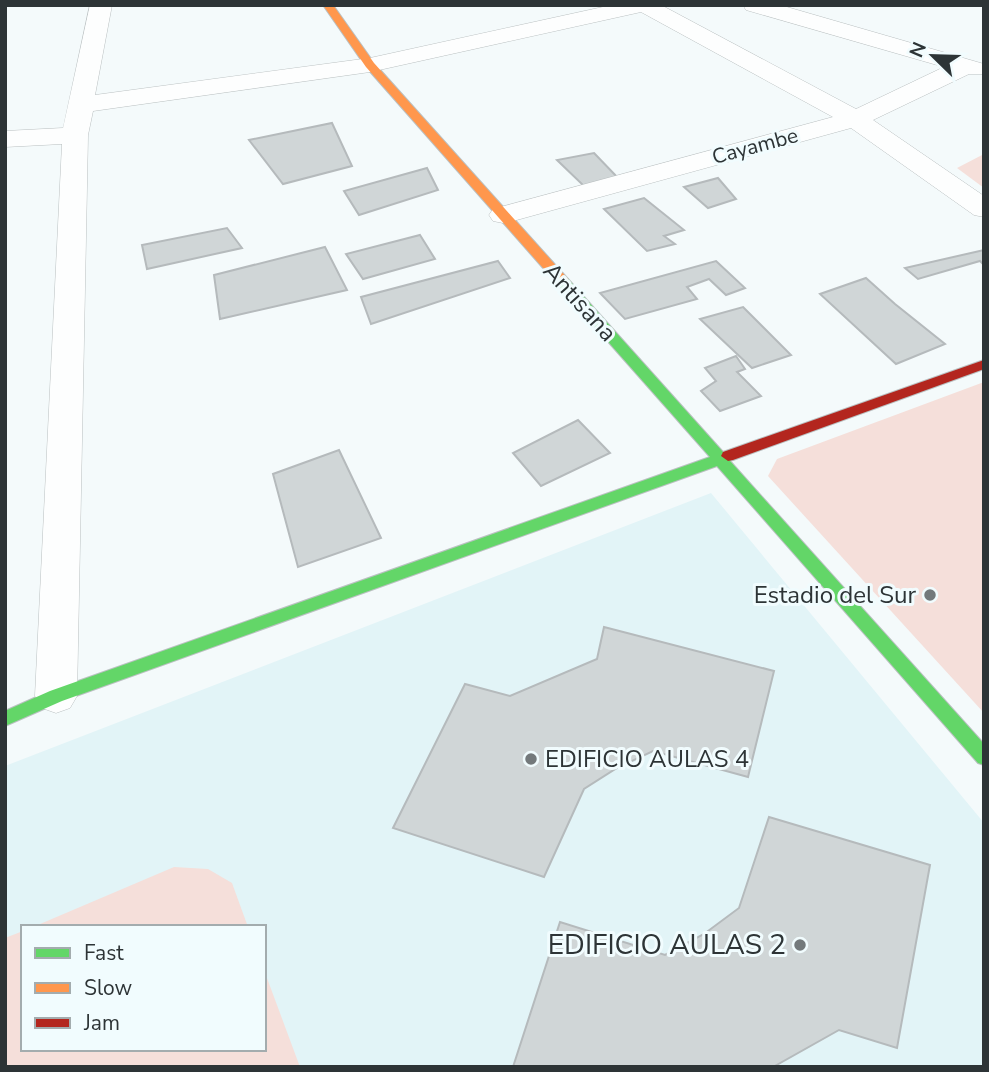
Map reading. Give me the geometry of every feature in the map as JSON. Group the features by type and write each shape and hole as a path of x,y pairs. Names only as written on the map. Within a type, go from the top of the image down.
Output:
{"street":[{"path":"55,696 78,120 101,5"},
{"name":"Antisana","path":"328,5 370,65 984,757"},
{"path":"5,139 78,120 370,65 644,5 856,119 984,208"},
{"path":"754,5 975,69"},
{"name":"Cayambe","path":"503,215 856,119 975,69"},
{"path":"5,719 55,696 984,364"}],"shaded area":[{"path":"984,154 984,188 957,168"},
{"name":"Estadio del Sur","path":"984,382 984,713 768,476 777,459"},
{"path":"711,493 984,823 984,1067 5,1067 5,766"},
{"path":"174,867 208,869 232,883 247,925 38,925"},
{"path":"21,932 21,1051 266,1051 266,975 300,1067 5,1067 5,938"}],"building":[{"path":"332,123 352,166 283,184 249,140"},
{"path":"594,153 620,180 587,189 557,160"},
{"path":"427,168 438,190 359,215 344,191"},
{"path":"718,178 736,199 708,208 684,187"},
{"path":"644,198 684,230 664,236 675,244 647,251 604,209"},
{"path":"227,228 242,248 147,269 142,245"},
{"path":"420,235 435,259 363,279 346,254"},
{"path":"325,247 347,290 220,319 214,275"},
{"path":"984,250 984,265 980,261 918,279 905,268"},
{"path":"498,261 510,278 371,324 361,297"},
{"path":"716,261 745,288 726,295 709,279 687,287 697,299 625,319 600,293"},
{"path":"866,278 945,344 896,364 820,294"},
{"path":"743,307 791,355 752,368 700,319"},
{"path":"736,356 745,369 737,372 761,396 720,411 701,391 716,381 705,368"},
{"path":"578,420 610,453 541,486 513,453"},
{"path":"339,450 381,538 298,567 273,474"},
{"name":"EDIFICIO AULAS 4","path":"604,627 774,671 748,777 653,751 617,768 584,789 544,877 393,828 465,684 510,696 597,659"},
{"name":"EDIFICIO AULAS 2","path":"769,817 930,865 897,1048 839,1030 773,1067 513,1067 560,922 665,955 704,934 739,908"}],"traffic: fast":[{"path":"563,282 984,757"},
{"path":"5,719 56,696 728,456"}],"traffic: slow":[{"path":"328,5 370,65 563,282"}],"traffic: jam":[{"path":"728,456 984,364"}],"place":[{"name":"Estadio del Sur","path":"930,595"},
{"name":"EDIFICIO AULAS 4","path":"531,759"},
{"name":"EDIFICIO AULAS 2","path":"800,945"}]}
